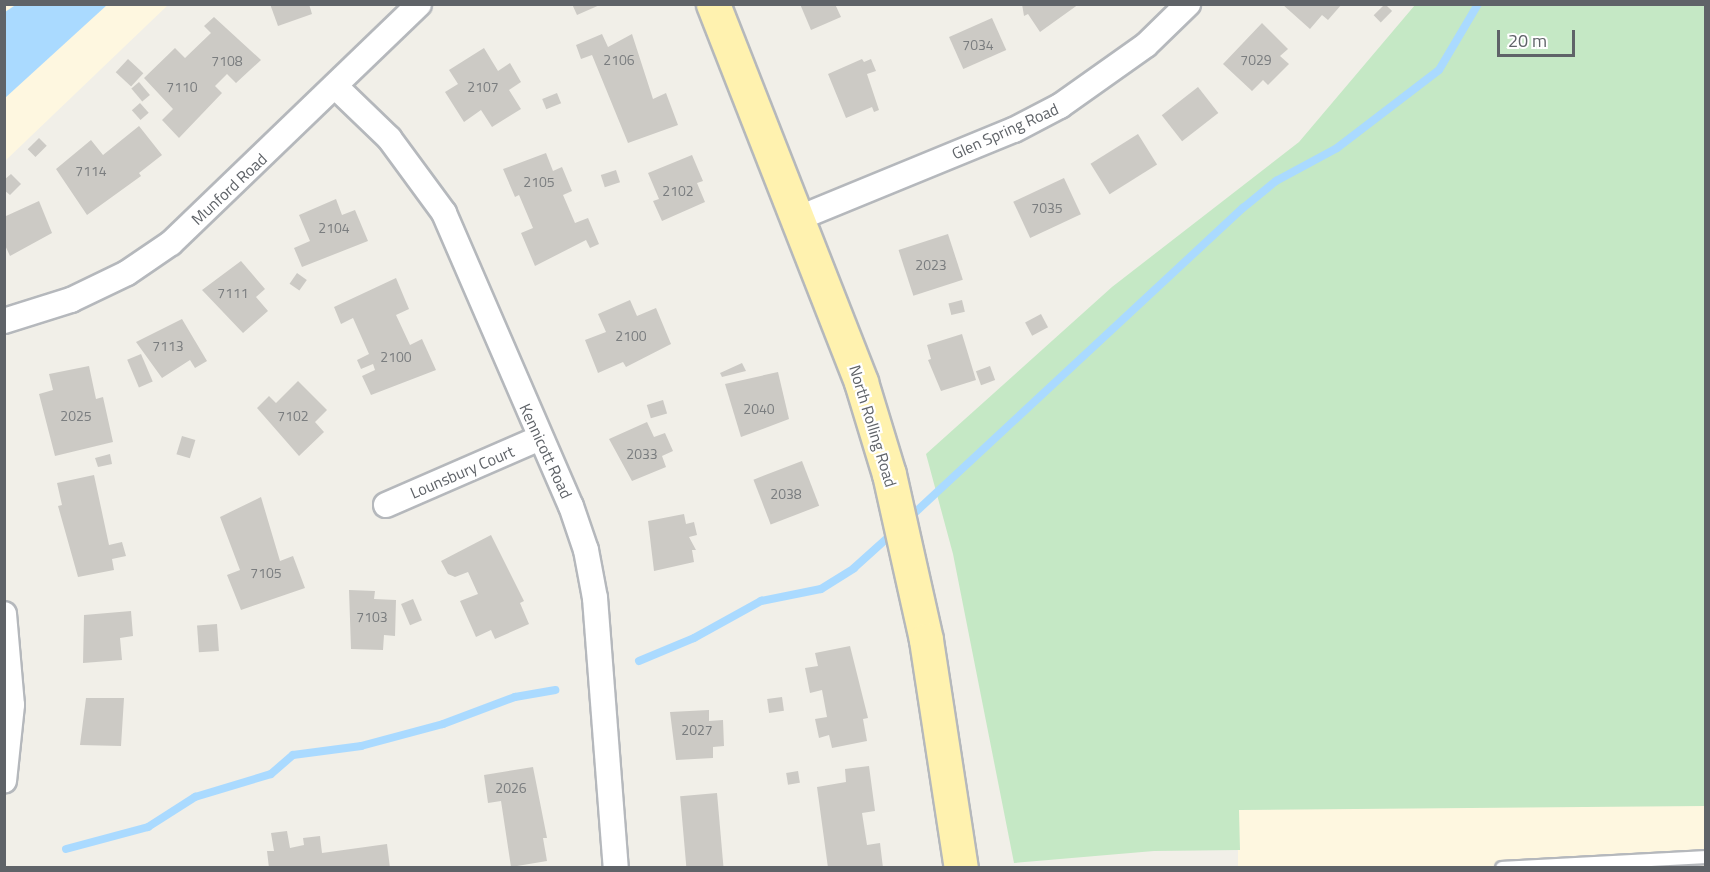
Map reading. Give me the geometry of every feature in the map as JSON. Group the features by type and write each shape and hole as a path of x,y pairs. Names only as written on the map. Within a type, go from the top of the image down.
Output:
{"main road":[{"name":"North Rolling Road","path":"713,4 799,218 861,382 894,494 908,549 942,726 961,867"}],"street":[{"name":"Munford Road","path":"4,321 71,300 127,273 171,243 336,87 419,4"},
{"name":"Glen Spring Road","path":"799,218 1014,130 1060,106 1146,45 1188,4"},
{"name":"Kennicott Road","path":"336,87 389,138 444,213 538,439 571,506 586,550 595,597 616,867"},
{"name":"Lounsbury Court","path":"386,505 538,439"},
{"path":"4,614 12,705 4,781"}],"lane":[{"path":"1502,867 1706,857"}],"shaded area":[{"path":"5,5 168,5 5,161"},
{"path":"1238,806 1705,806 1705,867 1238,867"}],"green space":[{"path":"1415,5 1705,5 1705,806 1239,810 1240,850 1154,851 1014,863 953,554 926,454 1112,287 1299,142"}],"water":[{"path":"17,4 107,5 5,98 5,12"}],"building":[{"path":"270,4 309,4 312,14 278,26"},
{"path":"572,4 602,4 577,15"},
{"path":"800,4 835,4 841,17 811,30"},
{"path":"1022,4 1079,4 1040,32 1028,14 1024,16"},
{"path":"1282,4 1342,4 1328,20 1322,15 1310,29"},
{"path":"1385,4 1392,11 1381,22 1374,15"},
{"path":"214,17 261,60 236,83 227,74 215,86 222,93 179,138 162,120 173,109 144,78 175,48 185,58 211,33 204,26"},
{"path":"992,18 1006,50 963,69 949,37"},
{"path":"1262,23 1288,49 1280,56 1289,64 1268,85 1263,80 1252,91 1223,64"},
{"path":"602,34 608,47 632,34 653,99 666,93 678,125 628,143 592,55 581,59 576,45"},
{"path":"484,48 498,71 510,63 521,82 509,90 521,109 492,127 481,110 464,122 445,92 458,84 449,70"},
{"path":"128,59 143,73 131,86 116,72"},
{"path":"862,59 864,62 871,59 876,71 867,74 879,110 874,112 872,107 846,118 828,74"},
{"path":"139,82 150,95 142,101 131,88"},
{"path":"1198,87 1218,113 1182,141 1162,115"},
{"path":"557,93 561,103 546,109 542,99"},
{"path":"140,103 149,113 141,120 132,110"},
{"path":"139,126 162,155 139,173 141,176 87,215 56,169 91,140 103,155"},
{"path":"1138,134 1157,165 1110,194 1091,164"},
{"path":"39,138 47,146 35,157 28,149"},
{"path":"546,153 553,171 562,167 572,191 563,195 575,223 588,218 599,244 590,248 586,240 535,266 521,233 533,228 519,195 515,197 503,169"},
{"path":"692,155 703,181 697,183 705,202 662,221 653,201 659,199 648,173"},
{"path":"616,170 620,182 605,187 601,175"},
{"path":"11,174 21,184 10,195 4,190 4,180"},
{"path":"1064,178 1081,214 1030,238 1013,202"},
{"path":"336,199 342,215 355,210 368,241 302,267 294,248 310,241 299,215"},
{"path":"39,201 52,233 10,256 4,243 4,212 6,216"},
{"path":"948,234 963,280 913,296 899,250"},
{"path":"241,261 265,289 256,297 268,311 243,333 202,290"},
{"path":"297,273 307,280 299,291 290,284"},
{"path":"396,278 409,309 396,315 410,345 422,339 436,370 371,395 362,376 375,370 373,364 361,369 357,360 369,354 353,318 341,324 334,307"},
{"path":"630,300 637,316 656,308 671,344 626,367 623,362 598,373 585,340 606,332 598,314"},
{"path":"962,300 965,312 951,315 948,303"},
{"path":"1041,314 1048,327 1032,336 1025,322"},
{"path":"182,319 207,361 195,368 190,360 162,378 136,342"},
{"path":"962,334 976,380 941,391 928,360 931,359 927,345"},
{"path":"141,354 153,382 139,387 127,360"},
{"path":"742,363 746,371 722,377 720,373"},
{"path":"89,366 96,399 103,397 113,442 55,456 39,394 53,390 49,374"},
{"path":"990,366 995,380 981,385 976,371"},
{"path":"778,372 789,419 741,437 725,384"},
{"path":"298,381 327,410 315,422 324,432 299,456 257,408 269,396 276,403"},
{"path":"663,400 667,413 651,418 647,405"},
{"path":"647,422 654,437 665,433 673,451 662,456 666,467 632,481 609,439"},
{"path":"182,436 195,440 190,458 176,454"},
{"path":"110,454 112,464 98,467 95,458"},
{"path":"802,461 819,506 771,524 753,480"},
{"path":"94,475 109,545 122,542 126,556 112,559 114,570 78,577 58,506 62,505 57,483"},
{"path":"261,497 280,561 293,556 305,588 241,610 227,575 240,570 220,517"},
{"path":"684,514 686,524 694,522 697,535 689,537 696,550 692,550 694,562 654,571 648,521"},
{"path":"491,535 524,601 520,603 529,624 495,639 491,630 476,637 460,601 478,594 468,572 455,577 448,574 441,561"},
{"path":"349,590 375,591 374,599 396,600 395,636 384,635 383,650 351,649"},
{"path":"413,599 422,620 410,625 401,604"},
{"path":"131,611 133,636 120,638 122,660 83,663 84,615"},
{"path":"217,624 219,651 199,652 197,625"},
{"path":"850,646 868,718 863,719 867,741 832,748 829,735 819,738 815,719 827,717 822,690 810,693 805,668 818,666 815,653"},
{"path":"782,697 784,711 769,713 767,699"},
{"path":"86,698 124,698 121,746 80,745"},
{"path":"709,710 709,721 723,720 724,746 713,747 713,758 676,760 670,712"},
{"path":"869,766 875,811 862,813 867,845 880,843 883,868 828,868 817,787 846,782 845,769"},
{"path":"533,767 547,838 543,838 547,861 511,867 501,801 488,803 484,775"},
{"path":"798,771 800,783 788,785 786,773"},
{"path":"717,793 724,868 686,868 680,796"},
{"path":"287,831 290,848 304,845 303,838 320,836 322,853 387,844 390,868 269,868 267,851 274,851 271,833"}],"waterway":[{"path":"907,520 1243,208 1276,181 1337,148 1439,70 1478,4"},
{"path":"639,661 694,638 761,601 821,589 854,568 894,532"},
{"path":"66,849 148,827 195,797 271,774 293,755 361,746 443,724 515,697 555,690"}]}
